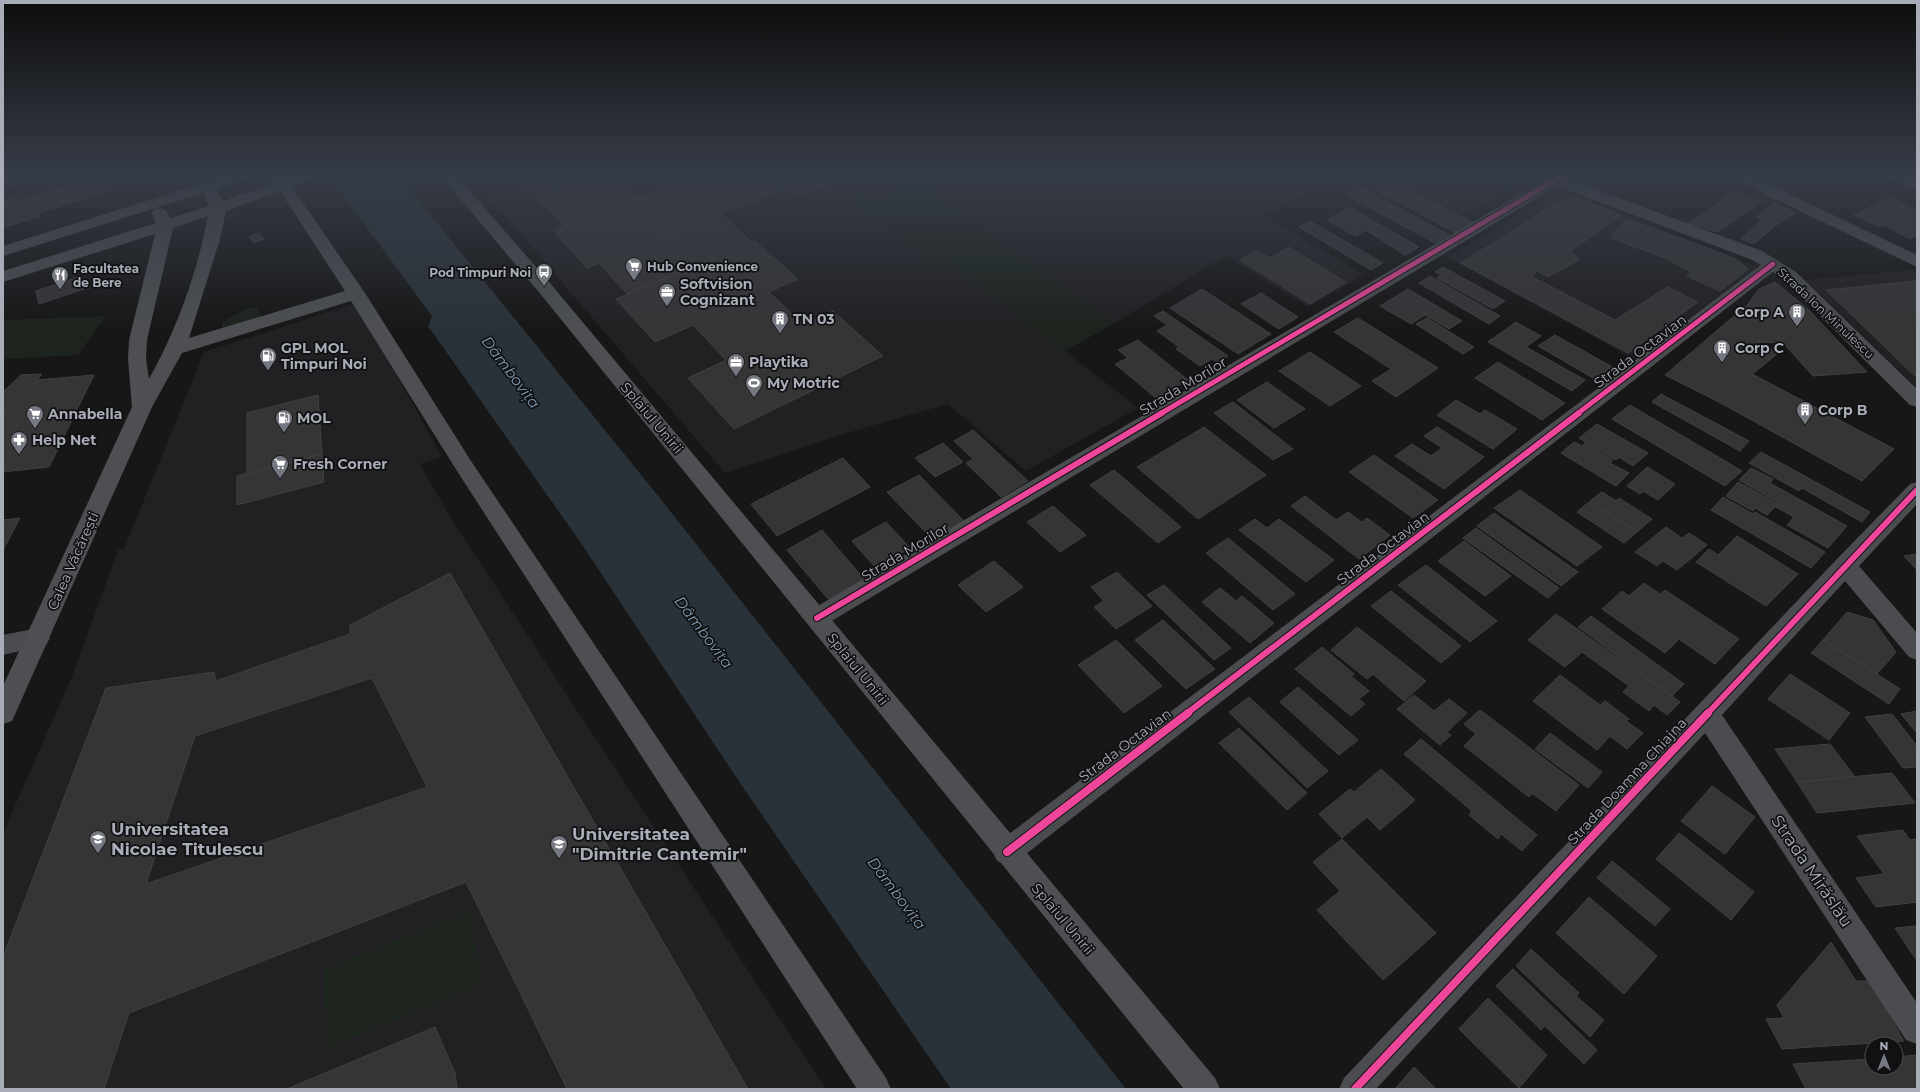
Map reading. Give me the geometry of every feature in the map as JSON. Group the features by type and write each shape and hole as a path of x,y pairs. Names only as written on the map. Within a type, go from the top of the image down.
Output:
{"main road":[{"path":"3,251 79,227"},
{"path":"3,277 159,227"},
{"path":"142,407 136,359 138,340 165,227"},
{"name":"Calea Văcărești","path":"3,713 142,407 175,349 184,328 212,239 214,227"},
{"path":"312,227 356,293 452,448 875,1089"},
{"name":"Splaiul Unirii","path":"493,227 544,287 817,618 1007,852 1204,1089"},
{"path":"175,349 356,293"}],"street":[{"name":"Strada Morilor","path":"817,618 1471,227"},
{"name":"Strada Ion Minulescu","path":"1683,227 1756,255 1773,264 1790,276 1917,400"},
{"path":"1844,227 1917,262"},
{"name":"Strada Octavian","path":"1007,852 1773,264"},
{"name":"Strada Doamna Chiajna","path":"1355,1089 1917,490"},
{"path":"1846,565 1917,650"},
{"path":"3,645 38,638"},
{"name":"Strada Mirăslău","path":"1707,714 1917,1029"}],"shaded area":[{"path":"515,227 1283,227 1364,275 1308,307 1226,256 1065,351 1138,408 1026,471 948,404 857,430 725,473"},
{"path":"886,227 979,227 1113,324 1064,351 946,260 935,265"},
{"path":"1499,227 1656,227 1760,268 1634,359 1447,257"},
{"path":"1912,270 1917,272 1917,388 1805,280"},
{"path":"357,303 442,457 420,464 452,520 826,1089 3,1089 3,833 73,674 118,550 124,549 204,352"},
{"path":"249,308 258,308 261,319 221,330 223,321"},
{"path":"106,316 78,355 3,359 3,320"},
{"path":"471,911 481,985 327,1048 323,969"}],"water":[{"name":"Dâmbovița","path":"366,227 440,227 663,502 1126,1089 951,1089 740,783 581,543 428,326 432,316"}],"building":[{"path":"561,227 690,227 587,268 553,230"},
{"path":"689,227 735,227 752,242 627,294 599,263"},
{"path":"1299,227 1320,227 1383,263 1371,270"},
{"path":"1339,227 1384,227 1419,247 1405,255 1366,230 1355,236"},
{"path":"1405,227 1434,227 1449,235 1435,243"},
{"path":"1444,227 1465,227 1455,233"},
{"path":"1518,227 1606,227 1570,251 1580,259 1548,277 1537,271 1531,276 1615,320 1668,287 1698,302 1628,353 1461,263"},
{"path":"1620,227 1648,227 1685,240 1663,257 1611,238"},
{"path":"1701,227 1725,227 1718,232"},
{"path":"1754,227 1774,227 1754,244 1740,239"},
{"path":"1888,227 1917,227 1917,235 1910,239"},
{"path":"259,233 264,239 254,243 249,237"},
{"path":"1685,240 1734,258 1748,269 1720,291 1687,276 1692,272 1663,257"},
{"name":"TN 03","path":"755,241 798,279 769,292 804,325 833,311 883,356 734,429 688,378 726,360 693,325 655,342 616,299"},
{"path":"1289,247 1346,282 1310,304 1240,260 1257,250 1270,258"},
{"path":"1443,267 1505,301 1493,309 1437,278 1441,275 1435,272"},
{"path":"1430,276 1500,316 1489,324 1419,283"},
{"name":"Facultatea de Bere","path":"78,277 84,289 39,304 36,291"},
{"path":"1917,281 1917,378 1826,290"},
{"name":"Corp A","path":"1775,282 1809,310 1867,372 1813,376 1748,304 1759,289"},
{"path":"1202,289 1271,334 1238,354 1170,308"},
{"path":"1408,289 1462,321 1449,329 1425,315 1411,324 1380,306"},
{"path":"1261,293 1298,317 1279,329 1241,304"},
{"name":"Corp C","path":"1748,304 1784,343 1757,342 1778,353 1719,402 1665,375"},
{"path":"1163,311 1228,356 1217,362 1212,359 1200,366 1176,349 1179,347 1157,331 1167,325 1154,316"},
{"path":"1358,318 1438,368 1396,397 1372,381 1391,369 1334,332"},
{"path":"1427,318 1474,347 1463,354 1416,324"},
{"path":"1516,322 1541,336 1526,347 1585,380 1572,391 1488,342"},
{"path":"1555,335 1616,369 1600,382 1538,346"},
{"path":"1138,340 1188,380 1156,398 1115,364 1128,358 1118,350"},
{"path":"1310,352 1361,386 1330,406 1279,371"},
{"path":"1498,362 1565,403 1542,420 1475,378"},
{"path":"42,374 3,415 3,392 21,375"},
{"name":"Corp B","path":"1752,374 1894,449 1862,481 1719,402"},
{"name":"Annabella","path":"94,375 49,467 3,472 3,415 37,380"},
{"path":"1267,382 1305,409 1274,428 1237,400"},
{"path":"1661,394 1749,441 1740,451 1652,402"},
{"name":"MOL","path":"318,395 322,454 247,474 247,413"},
{"path":"1456,400 1480,414 1485,410 1517,429 1493,449 1437,415"},
{"path":"1233,402 1293,449 1273,460 1214,413"},
{"path":"1630,405 1742,471 1725,486 1612,419"},
{"path":"1597,424 1648,453 1633,466 1619,457 1616,460 1579,438"},
{"path":"1204,427 1266,475 1198,519 1137,467"},
{"path":"1437,427 1484,457 1444,489 1395,456 1412,444 1431,456 1442,448 1424,436"},
{"path":"973,430 1028,481 1001,497 966,463 973,459 954,441"},
{"path":"1574,442 1582,446 1585,443 1613,460 1610,463 1629,473 1616,486 1561,453"},
{"path":"943,443 963,462 935,477 915,458"},
{"path":"1761,452 1870,512 1862,522 1802,488 1799,491 1749,463"},
{"name":"Fresh Corner","path":"322,454 324,482 237,505 237,476"},
{"path":"1374,455 1438,500 1413,518 1349,472"},
{"path":"843,458 870,487 777,536 751,504"},
{"path":"1647,467 1675,484 1658,500 1643,491 1640,494 1627,486"},
{"path":"1751,468 1773,479 1770,483 1847,526 1828,548 1787,525 1794,517 1776,507 1779,503 1739,480"},
{"path":"1114,470 1181,527 1158,543 1090,485"},
{"path":"919,475 965,522 933,540 887,492"},
{"path":"1738,482 1778,504 1767,515 1755,508 1753,511 1726,496"},
{"path":"1520,490 1602,547 1577,566 1494,508"},
{"path":"1602,492 1616,501 1619,498 1652,519 1637,532 1590,501"},
{"path":"1305,496 1336,520 1348,512 1362,522 1367,518 1390,535 1359,559 1291,506"},
{"path":"1723,497 1753,514 1755,512 1825,552 1811,568 1711,510"},
{"path":"1589,502 1637,532 1624,543 1577,512"},
{"path":"1053,506 1086,535 1060,552 1027,522"},
{"path":"1494,513 1578,572 1561,586 1477,526"},
{"path":"20,518 3,550 3,520"},
{"path":"1255,519 1267,528 1279,519 1334,560 1306,582 1239,530"},
{"path":"886,522 910,548 876,568 852,541"},
{"path":"1666,527 1682,538 1689,533 1707,545 1677,570 1663,561 1657,566 1635,552"},
{"path":"1476,528 1559,588 1548,598 1463,538"},
{"path":"822,530 864,579 828,599 787,550"},
{"path":"1737,536 1798,574 1766,606 1696,562 1709,549 1718,555"},
{"path":"1228,538 1295,594 1273,610 1206,553"},
{"path":"1464,541 1511,576 1485,596 1438,561"},
{"path":"1917,554 1917,570 1904,556"},
{"path":"994,561 1023,587 986,612 958,585"},
{"path":"1426,565 1497,621 1470,642 1398,585"},
{"path":"1117,572 1152,606 1116,629 1094,607 1104,601 1091,587"},
{"path":"450,573 748,1089 567,1089 466,882 129,1013 104,1089 3,1089 3,957 106,688 214,672 216,681 350,634 350,625","holes":["372,678 427,787 146,884 195,736"]},
{"path":"1644,583 1660,594 1665,590 1739,639 1715,664 1679,639 1665,653 1602,609 1622,591 1629,596"},
{"path":"1164,585 1231,648 1214,660 1147,595"},
{"path":"1220,588 1236,601 1242,596 1274,623 1250,643 1202,602"},
{"path":"1391,591 1461,646 1441,663 1371,606"},
{"path":"1847,612 1873,620 1896,652 1877,674 1823,640"},
{"path":"1556,614 1680,702 1667,715 1654,705 1649,711 1623,692 1629,686 1582,652 1565,667 1528,640"},
{"path":"1591,616 1684,684 1672,696 1578,627"},
{"path":"1163,620 1215,669 1186,689 1135,640"},
{"path":"1357,627 1426,681 1404,701 1373,674 1367,679 1331,650"},
{"path":"1116,640 1162,686 1124,713 1078,665"},
{"path":"1823,640 1900,689 1889,704 1811,653"},
{"path":"1322,647 1354,674 1351,676 1369,691 1359,699 1365,704 1351,716 1295,669"},
{"path":"1790,674 1850,713 1829,740 1768,699"},
{"path":"1560,675 1600,705 1605,701 1629,719 1626,721 1643,733 1627,749 1610,736 1597,750 1533,701"},
{"path":"1298,687 1358,740 1339,755 1280,702"},
{"path":"1414,695 1434,711 1449,699 1467,713 1447,732 1451,735 1440,745 1397,709"},
{"path":"1249,697 1328,771 1307,788 1229,712"},
{"path":"1480,710 1579,785 1556,811 1532,793 1529,797 1464,746 1476,734 1464,724"},
{"path":"1917,711 1917,733 1901,714"},
{"path":"1892,714 1917,746 1917,767 1903,768 1865,717"},
{"path":"1239,728 1307,793 1287,810 1219,743"},
{"path":"1550,733 1602,772 1588,788 1535,749"},
{"path":"1421,739 1537,835 1522,851 1501,834 1498,839 1469,815 1472,811 1404,754"},
{"path":"1830,744 1855,777 1797,782 1775,749"},
{"path":"1381,769 1415,800 1380,830 1367,817 1342,838 1319,814 1350,789 1354,792"},
{"path":"1892,773 1915,803 1817,813 1797,782"},
{"path":"1712,786 1755,817 1725,854 1681,821"},
{"path":"1903,830 1910,840 1917,839 1917,902 1876,907 1856,878 1884,874 1857,836"},
{"path":"1679,833 1754,892 1731,920 1656,859"},
{"path":"1342,839 1436,933 1383,980 1317,910 1340,891 1313,862"},
{"path":"1612,861 1670,909 1655,926 1597,878"},
{"path":"1589,897 1657,956 1624,994 1556,933"},
{"path":"1917,926 1917,961 1895,928"},
{"path":"1831,942 1856,981 1869,981 1901,1036 1864,1036 1864,1044 1782,1049 1766,1019 1784,1018 1777,1005"},
{"path":"1531,949 1579,993 1576,996 1604,1020 1590,1037 1516,966"},
{"path":"1513,969 1597,1050 1584,1064 1545,1026 1541,1030 1496,986"},
{"path":"1488,998 1547,1055 1519,1088 1459,1029"},
{"path":"435,1027 455,1073 457,1089 287,1089"},
{"path":"1917,1055 1917,1089 1806,1089 1793,1064 1864,1060 1864,1076 1904,1076 1904,1056"},
{"path":"1414,1067 1436,1089 1395,1089"}],"cycle path":[{"path":"817,618 1476,227"},
{"path":"1007,852 1773,264"},
{"path":"1355,1089 1917,490"}],"place":[{"name":"Hub Convenience","path":"634,281"},
{"name":"Pod Timpuri Noi","path":"544,287"},
{"name":"Facultatea de Bere","path":"60,290"},
{"name":"Softvision Cognizant","path":"667,307"},
{"name":"Corp A","path":"1797,327"},
{"name":"TN 03","path":"780,334"},
{"name":"Corp C","path":"1722,363"},
{"name":"GPL MOL Timpuri Noi","path":"268,371"},
{"name":"Playtika","path":"736,377"},
{"name":"My Motric","path":"754,398"},
{"name":"Corp B","path":"1805,425"},
{"name":"Annabella","path":"35,429"},
{"name":"MOL","path":"284,433"},
{"name":"Help Net","path":"19,455"},
{"name":"Fresh Corner","path":"280,479"},
{"name":"Universitatea Nicolae Titulescu","path":"98,854"},
{"name":"Universitatea \"Dimitrie Cantemir\"","path":"559,859"}]}
